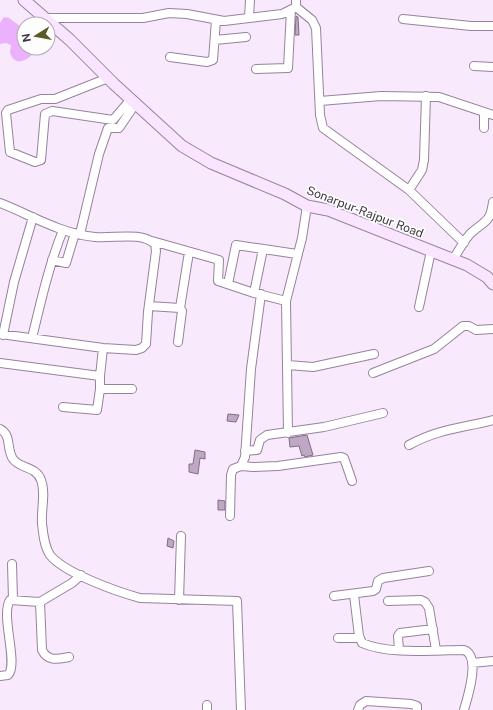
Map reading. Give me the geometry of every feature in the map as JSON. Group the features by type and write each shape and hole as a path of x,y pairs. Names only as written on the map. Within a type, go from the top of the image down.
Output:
{"main road":[{"name":"Sonarpur-Rajpur Road","path":"24,0 41,16"},
{"name":"Sonarpur-Rajpur Road","path":"56,29 182,146 211,163 285,194 307,206 328,210 453,259 467,265 491,279"}],"street":[{"path":"249,17 250,0"},
{"path":"56,18 143,18 169,13 187,14 224,21 282,14 294,5"},
{"path":"256,69 288,68 294,5"},
{"path":"294,5 312,20 316,28 320,115 323,128 409,190 464,243"},
{"path":"403,19 471,26 493,26"},
{"path":"170,57 210,62 213,60 216,20"},
{"path":"215,40 246,37"},
{"path":"474,66 493,67"},
{"path":"108,78 55,99 40,99 8,110 6,113 10,152 35,162 41,160 45,114 47,112 52,111 112,120 134,101"},
{"path":"320,101 381,96 426,96 451,100 493,115"},
{"path":"409,190 422,170 424,160 426,96"},
{"path":"52,260 66,263 77,233 99,154 108,128 119,128 134,101"},
{"path":"484,112 484,128"},
{"path":"453,259 471,234 486,223 491,214 493,202"},
{"path":"0,203 64,230 94,237 131,236 219,260 218,281 286,301"},
{"path":"288,433 286,301 302,238 307,206"},
{"path":"33,217 14,282 2,335 103,348 136,350 142,348 146,344 156,251 156,244 152,241"},
{"path":"32,338 52,260 64,230"},
{"path":"228,284 236,245 297,254"},
{"path":"241,466 245,451 251,369 263,249"},
{"path":"419,307 431,251"},
{"path":"178,342 182,311 180,308 189,252"},
{"path":"149,306 180,308"},
{"path":"373,373 434,349 463,326 470,326 476,330 493,328"},
{"path":"63,407 97,410 103,348"},
{"path":"288,365 313,366 374,354"},
{"path":"0,363 100,376"},
{"path":"100,389 132,389"},
{"path":"245,451 257,450 260,440 267,435 288,433 383,414"},
{"path":"409,445 426,435 442,430 493,420"},
{"path":"0,429 7,435 13,459 17,463 35,470 41,479 43,489 42,520 45,545 50,554 63,567 126,595 140,598 237,600 242,710"},
{"path":"230,516 231,475 233,469 241,466 278,466 341,457 344,458 352,481"},
{"path":"179,600 181,536"},
{"path":"12,564 13,599"},
{"path":"334,596 354,595 376,590 378,581 383,578 429,570"},
{"path":"0,676 8,675 12,668 7,631 8,603 13,599 40,602 72,584 81,575"},
{"path":"354,595 362,643 369,646 399,650 464,650 469,652 472,657 472,673 464,710"},
{"path":"388,602 421,600 426,602 429,608 436,650"},
{"path":"40,602 42,650 45,656 53,659 69,657"},
{"path":"399,650 398,636 400,633 433,629"},
{"path":"338,638 360,638"},
{"path":"472,663 493,661"},
{"path":"358,710 360,705 366,701 411,704 416,706 417,710"}],"shaded area":[{"path":"4,17 9,18 16,23 16,56 31,56 25,60 17,61 10,53 11,45 6,43 0,44 0,23"}],"building":[{"path":"296,16 298,17 299,35 295,35"},
{"path":"228,414 239,415 236,422 227,421"},
{"path":"307,435 313,455 305,457 304,455 302,456 299,446 290,447 289,438"},
{"path":"195,450 205,452 205,459 200,458 198,474 189,472 189,464 193,464"},
{"path":"218,500 225,501 225,510 218,510"},
{"path":"168,538 174,541 173,548 167,546"}]}
